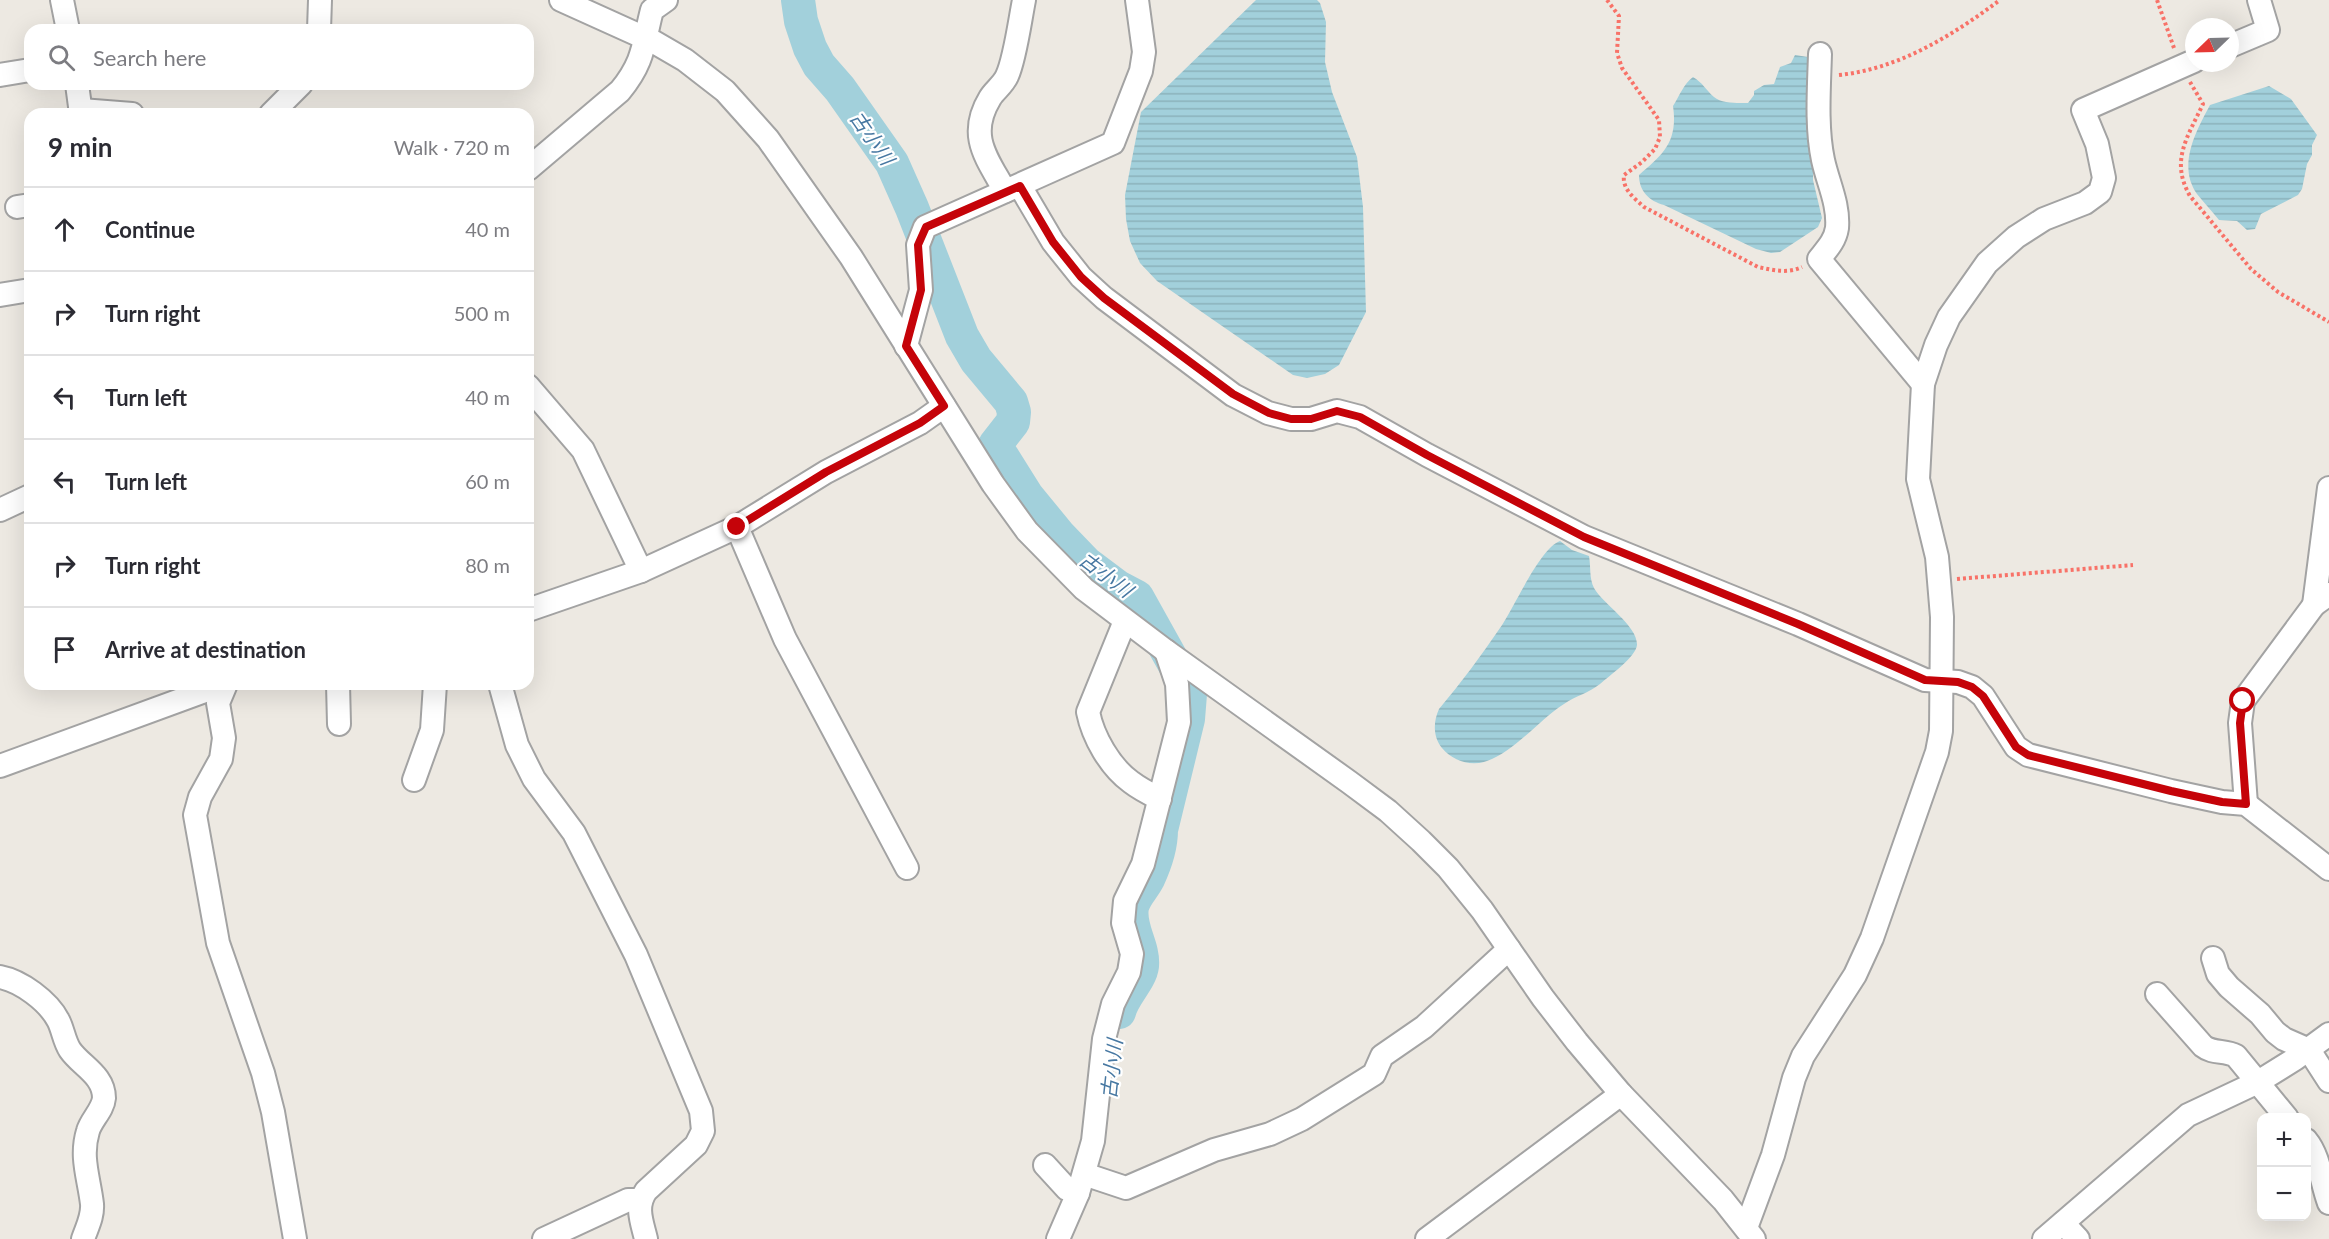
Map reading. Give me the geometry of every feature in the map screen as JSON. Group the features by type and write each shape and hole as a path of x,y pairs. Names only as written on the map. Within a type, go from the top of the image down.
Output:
{"street":[{"path":"62,0 67,24"},
{"path":"319,24 320,0"},
{"path":"561,0 645,38 685,60 725,91 768,139 851,257 993,484 1027,531 1084,589 1388,811 1448,868 1482,910 1543,999 1621,1094 1723,1200 1750,1234"},
{"path":"534,164 620,91 632,76 643,55 652,10 666,0"},
{"path":"1024,0 1007,77 990,98 981,119 978,134 983,149 1081,277 1104,298 1233,394 1269,413 1291,419 1311,419 1337,411 1360,417 1427,455 1584,537 1798,624 1925,680 1958,682 1972,687 1983,696 2016,747 2028,755 2171,791 2222,802 2246,804 2329,869"},
{"path":"906,346 921,290 918,245 926,227 1113,143 1141,71 1144,52 1137,0"},
{"path":"2239,42 2268,30 2259,0"},
{"path":"1820,65 1820,137 1823,160 1838,217 1837,231 1832,244 1819,259 1923,384"},
{"path":"1750,1234 1794,1078 1803,1056 1855,975 1872,938 1937,752 1941,731 1943,681 1939,580 1937,557 1918,480 1923,384 1936,345 1949,317 1987,263 2016,237 2044,219 2085,203 2100,192 2104,178 2097,144 2083,110 2185,65"},
{"path":"0,75 24,71"},
{"path":"78,90 80,108"},
{"path":"277,108 295,90"},
{"path":"0,295 24,291"},
{"path":"534,393 583,450 641,571"},
{"path":"534,608 641,571 737,527 826,472 920,423 944,406"},
{"path":"2246,804 2240,723 2243,701 2321,599 2329,488"},
{"path":"0,510 24,499"},
{"path":"737,527 784,639 907,868"},
{"path":"1125,621 1088,712 1098,741 1117,768 1130,782 1160,799"},
{"path":"1058,1239 1081,1183 1093,1141 1104,1039 1113,1004 1129,972 1132,954 1123,923 1125,901 1143,864 1179,722 1177,684 1166,651"},
{"path":"0,766 209,690"},
{"path":"223,690 218,703 224,738 221,759 200,797 195,815 218,943 263,1073 273,1112 295,1239"},
{"path":"338,690 339,724"},
{"path":"414,780 432,730 435,690"},
{"path":"502,690 517,745 534,779 574,833 636,955 701,1111 703,1131 696,1145 646,1191 640,1200 640,1215 646,1239"},
{"path":"1045,1166 1067,1189 1081,1183 1126,1188 1214,1150 1270,1134 1302,1119 1374,1074 1382,1056 1424,1027 1509,949"},
{"path":"2213,958 2213,965 2223,981 2260,1014 2275,1032 2284,1039 2309,1050 2329,1081"},
{"path":"0,977 19,984 50,1009 57,1019 70,1050 92,1070 101,1085 104,1099 99,1113 88,1129 84,1150 84,1169 92,1204 91,1220 83,1239"},
{"path":"2157,994 2203,1046 2210,1051 2230,1053 2236,1056 2283,1113"},
{"path":"2044,1239 2071,1231 2188,1115 2258,1082 2309,1050 2329,1034"},
{"path":"1427,1239 1621,1094"},
{"path":"2311,1146 2329,1203"},
{"path":"544,1239 628,1200 640,1200"}],"path":[{"path":"1606,0 1619,16 1617,53 1622,68 1659,120 1660,137 1655,149 1624,175 1623,181 1629,192 1644,207 1758,267 1778,271 1796,270 1819,259"},
{"path":"1820,65 1844,74 1903,59 1976,17 2000,0"},
{"path":"2157,0 2185,58"},
{"path":"2191,72 2203,104 2185,140 2181,155 2179,169 2187,190 2251,269 2278,292 2329,322"},
{"path":"1939,580 2133,565"}],"water":[{"path":"1256,0 1317,0 1320,3 1326,22 1325,62 1332,92 1357,157 1363,207 1366,312 1339,365 1325,374 1307,378 1293,375 1157,281 1140,263 1130,241 1126,219 1125,195 1141,112"},
{"path":"1795,55 1808,57 1806,104 1813,180 1822,218 1818,227 1780,252 1771,253 1756,249 1654,201 1646,194 1639,181 1639,175 1656,160 1667,146 1673,129 1673,106 1693,77 1721,101 1748,103 1754,91 1764,85 1774,84 1780,67 1791,63"},
{"path":"2269,86 2291,99 2317,135 2312,145 2312,155 2307,164 2302,189 2298,195 2261,214 2255,229 2247,230 2237,221 2219,220 2197,194 2191,183 2189,160 2194,137 2210,105"},
{"path":"1560,541 1572,550 1589,556 1592,584 1598,594 1632,630 1636,638 1635,650 1627,661 1600,684 1564,704 1507,751 1481,763 1463,762 1446,753 1437,739 1435,724 1439,709 1500,628 1536,566 1552,546"}],"waterway":[{"name":"古小川","path":"798,0 801,21 810,48 819,65 840,89 892,163 962,336 976,360 1011,402 1014,412 1013,422 995,445 1027,496 1059,535 1086,563 1118,587 1137,597 1190,694 1188,719 1157,855 1148,879 1132,907 1132,922 1141,951 1141,972 1119,1012"}],"route":[{"path":"737,527 826,472 920,423 944,406 906,346 921,290 918,245 926,227 1020,186 1053,242 1081,277 1104,298 1233,394 1269,413 1291,419 1311,419 1337,411 1360,417 1427,455 1584,537 1798,624 1925,680 1958,682 1972,687 1983,696 2016,747 2028,755 2171,791 2222,802 2246,804 2240,723 2243,701"}]}
